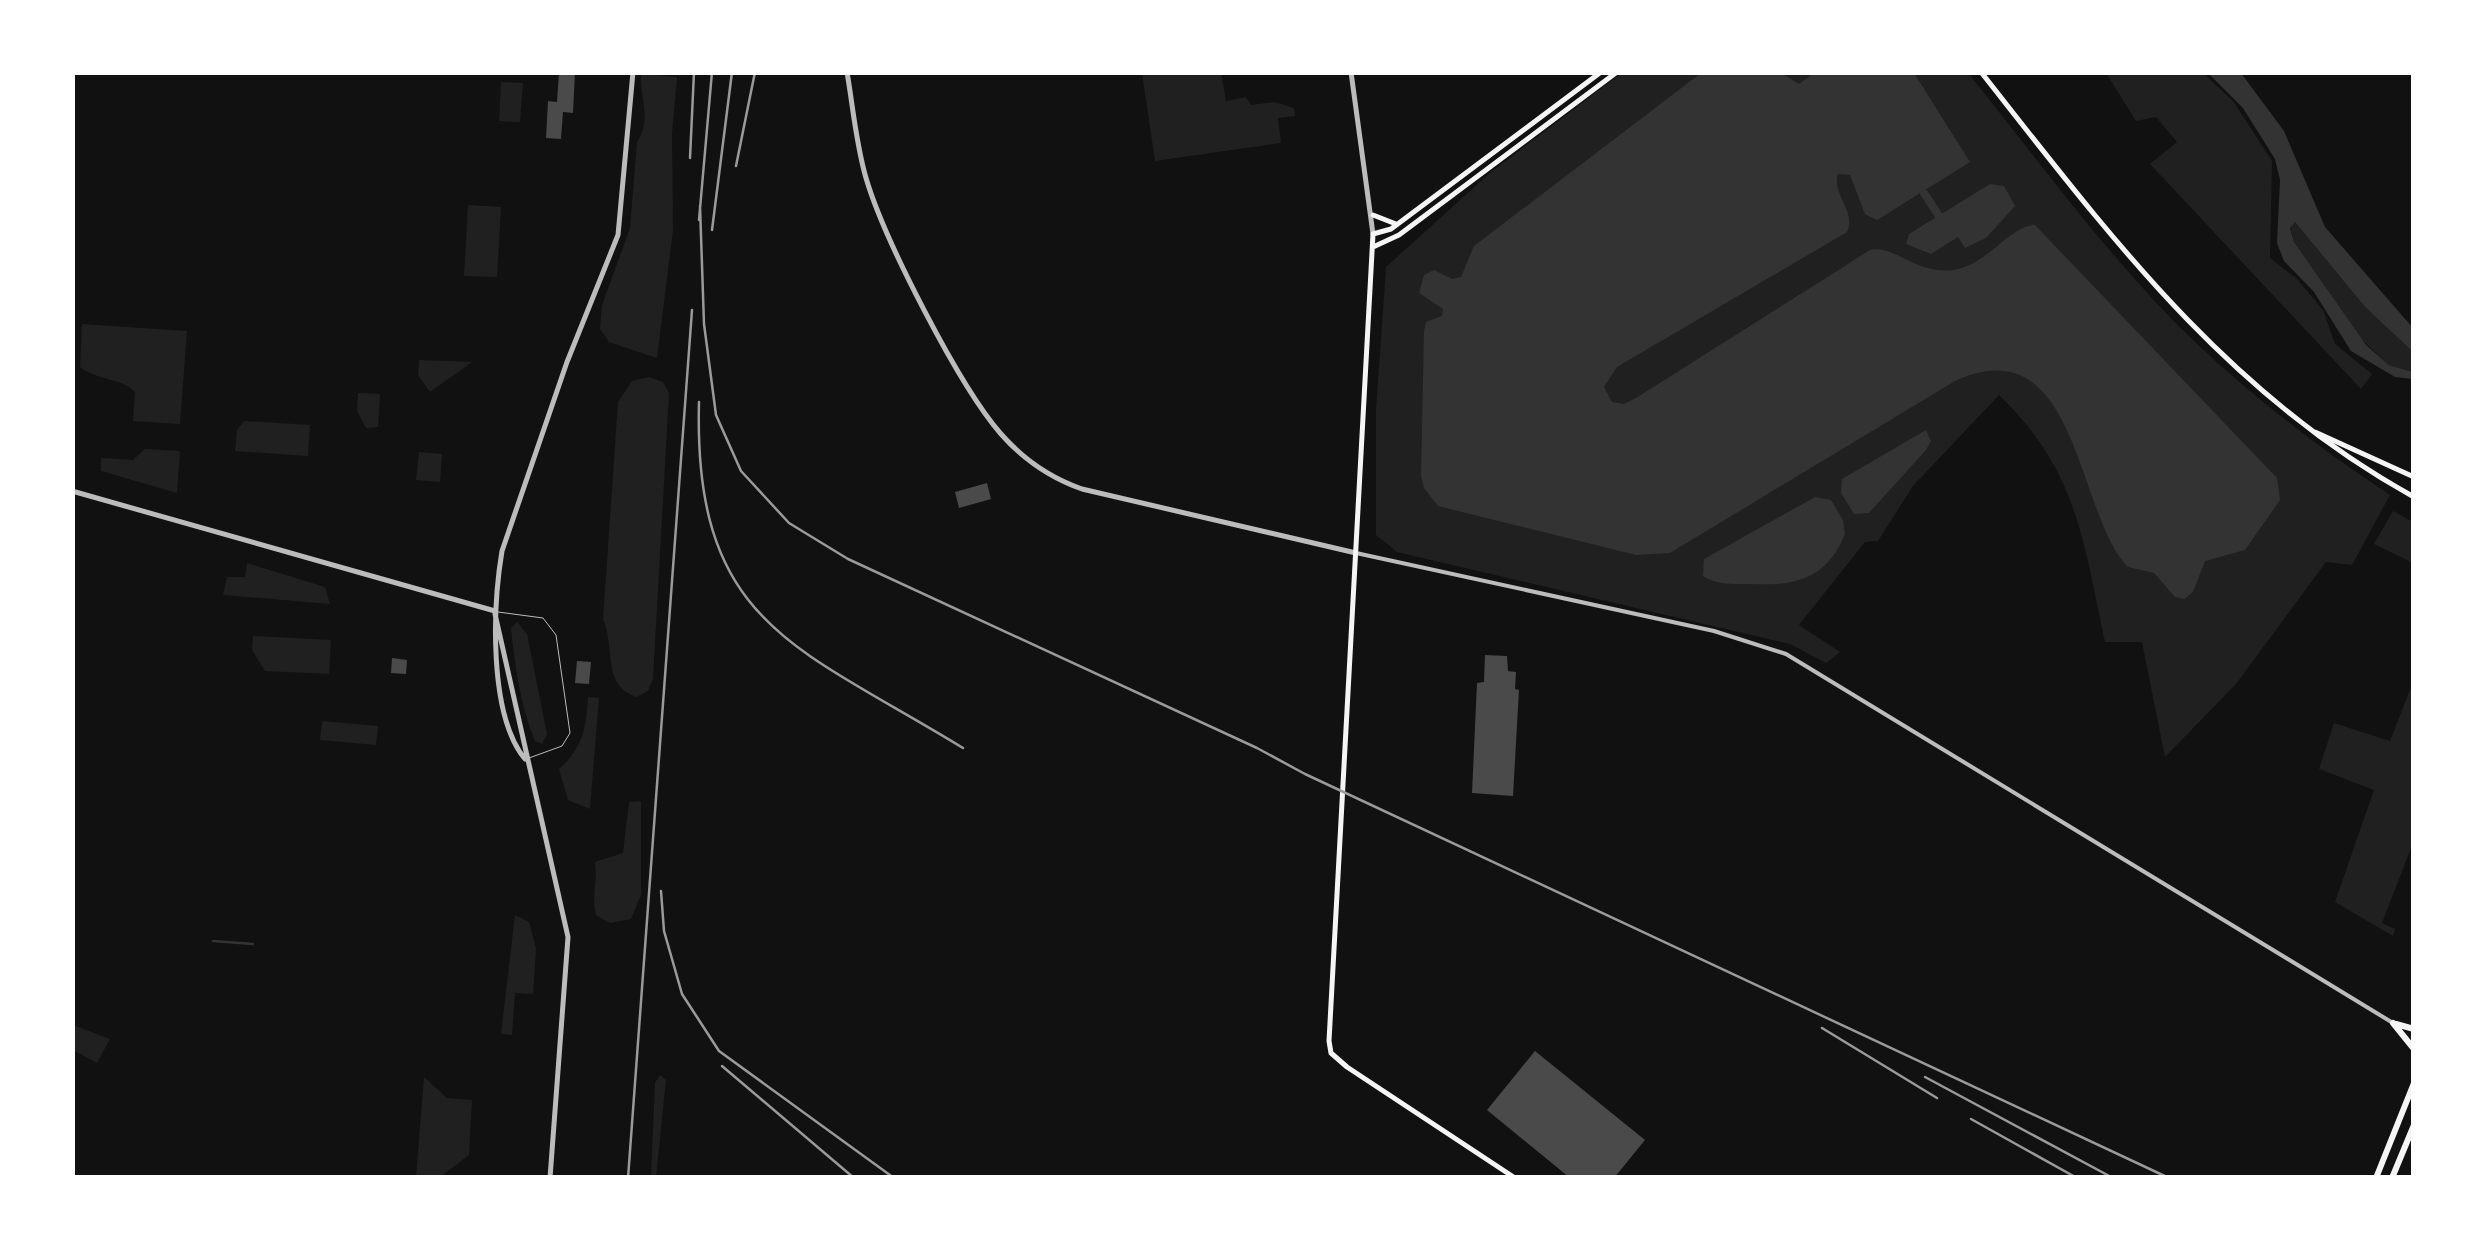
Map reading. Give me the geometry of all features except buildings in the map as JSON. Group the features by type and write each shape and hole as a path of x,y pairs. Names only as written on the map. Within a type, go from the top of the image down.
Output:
{"highway":[{"path":"2393,1023 2414,1029"},
{"path":"2393,1023 2414,1049"},
{"path":"2376,1178 2414,1083"},
{"path":"2392,1178 2414,1125"}],"main road":[{"path":"1515,1178 1331,1053 1373,234 1398,224 1601,72"},
{"path":"1373,247 1398,235 1617,72"},
{"path":"1980,72 2102,225 2195,329 2352,464 2414,497"},
{"path":"1373,215 1398,224"},
{"path":"2308,428 2412,476 2402,490"}],"street":[{"path":"550,1178 568,936 562,895 525,759 494,612 502,551 567,362 618,235 633,72"},
{"path":"847,72 866,177 879,214 962,375 1008,442 1051,475 1082,489 1356,554 1714,631 1786,654 2393,1023"},
{"path":"1352,72 1373,234"},
{"path":"72,491 494,612"}],"lane":[{"path":"494,612 543,618 556,635 570,733 562,746 525,759"}],"shaded area":[{"path":"1623,72 1968,73 2104,244 2193,340 2288,422 2390,495 2352,565 2326,562 2236,684 2165,757 2142,642 2105,642 2083,540 2061,480 2046,451 1999,395 1913,486 1878,541 1865,542 1799,625 1840,652 1826,663 1790,644 1397,552 1376,535 1376,410 1386,267 1491,172"},
{"path":"1142,73 1221,73 1226,101 1246,97 1251,105 1274,102 1294,108 1295,116 1278,118 1281,143 1155,161"},
{"path":"1701,73 1781,73 1799,84 1814,73 1914,73 1970,162 1877,220 1865,214 1850,175 1838,174 1838,189 1849,217 1847,232 1617,367 1604,387 1612,402 1624,404 1636,398 1870,250 1888,251 1928,268 1953,270 1977,261 2016,232 2035,225 2277,478 2280,500 2245,550 2205,561 2193,592 2184,599 2175,597 2154,573 2128,567 2111,542 2051,401 2027,379 1996,371 1955,381 1670,553 1636,555 1438,506 1424,488 1421,476 1424,331 1426,322 1442,316 1443,309 1419,293 1424,275 1434,270 1452,279 1461,277 1474,246"},
{"path":"2106,73 2203,73 2233,101 2272,161 2270,258 2297,279 2323,310 2335,344 2372,374 2361,389 2150,164 2177,142 2156,117 2136,121"},
{"path":"2208,73 2241,73 2284,131 2325,227 2413,328 2413,352 2365,307 2295,222 2290,228 2294,242 2366,345 2389,365 2413,372 2413,379 2395,377 2351,351 2314,292 2284,261 2277,243 2280,180 2275,159 2243,108"},
{"path":"641,74 677,77 672,134 673,230 657,358 609,342 600,329 602,305 630,228 637,142 645,117"},
{"path":"501,82 523,83 520,122 499,121"},
{"path":"1990,184 2004,186 2015,206 1986,238 1965,248 1958,237 1931,254 1906,244 1909,234"},
{"path":"468,205 501,207 497,277 464,276"},
{"path":"2295,222 2365,307 2413,352 2413,372 2389,365 2359,337 2294,242 2290,225"},
{"path":"82,324 187,331 180,424 133,421 135,392 80,367"},
{"path":"419,360 472,362 430,392 418,375"},
{"path":"649,377 663,382 669,393 653,679 648,691 637,697 618,684 614,675 603,619 618,402 632,381"},
{"path":"358,393 380,394 378,427 366,428 357,411"},
{"path":"244,421 310,425 308,456 235,451 237,430"},
{"path":"1926,430 1931,441 1926,450 1869,513 1854,514 1841,493 1842,479"},
{"path":"145,449 180,451 177,493 101,471 101,458 133,460"},
{"path":"419,452 442,454 440,482 416,480"},
{"path":"1815,497 1831,500 1843,520 1845,534 1818,571 1780,584 1725,583 1703,576 1704,559"},
{"path":"2393,511 2413,522 2413,563 2374,544"},
{"path":"247,563 325,587 330,604 223,595 227,577 245,577"},
{"path":"517,622 527,634 547,734 542,744 535,741 519,685 511,628"},
{"path":"253,636 331,640 329,674 265,671 252,650"},
{"path":"2413,682 2413,843 2382,923 2395,929 2393,936 2335,902 2374,790 2319,769 2334,723 2390,741"},
{"path":"588,697 599,698 590,809 568,800 559,769 582,737"},
{"path":"322,721 378,726 376,745 320,740"},
{"path":"641,801 641,895 631,919 610,923 596,915 595,862 623,853 629,802"},
{"path":"515,915 529,922 536,948 533,994 515,993 512,1035 501,1034"},
{"path":"73,1025 110,1039 97,1063 73,1050"},
{"path":"660,1075 666,1080 656,1177 651,1177 655,1083"},
{"path":"424,1077 447,1098 472,1100 469,1155 440,1177 416,1177"}],"waterway":[{"path":"1924,193 1939,216"},
{"path":"213,941 253,944"}],"railway":[{"path":"690,158 694,72"},
{"path":"699,220 712,72"},
{"path":"712,230 732,72"},
{"path":"736,166 755,72"},
{"path":"700,206 704,324 716,415 741,471 789,523 848,559 2169,1178"},
{"path":"628,1178 692,310"},
{"path":"699,402 702,477 714,536 736,583 766,620 805,652 963,748"},
{"path":"661,891 664,931 682,994 719,1051 894,1178"},
{"path":"1822,1028 1937,1098"},
{"path":"722,1066 854,1178"},
{"path":"1925,1077 2113,1178"},
{"path":"1971,1119 2077,1178"}]}
